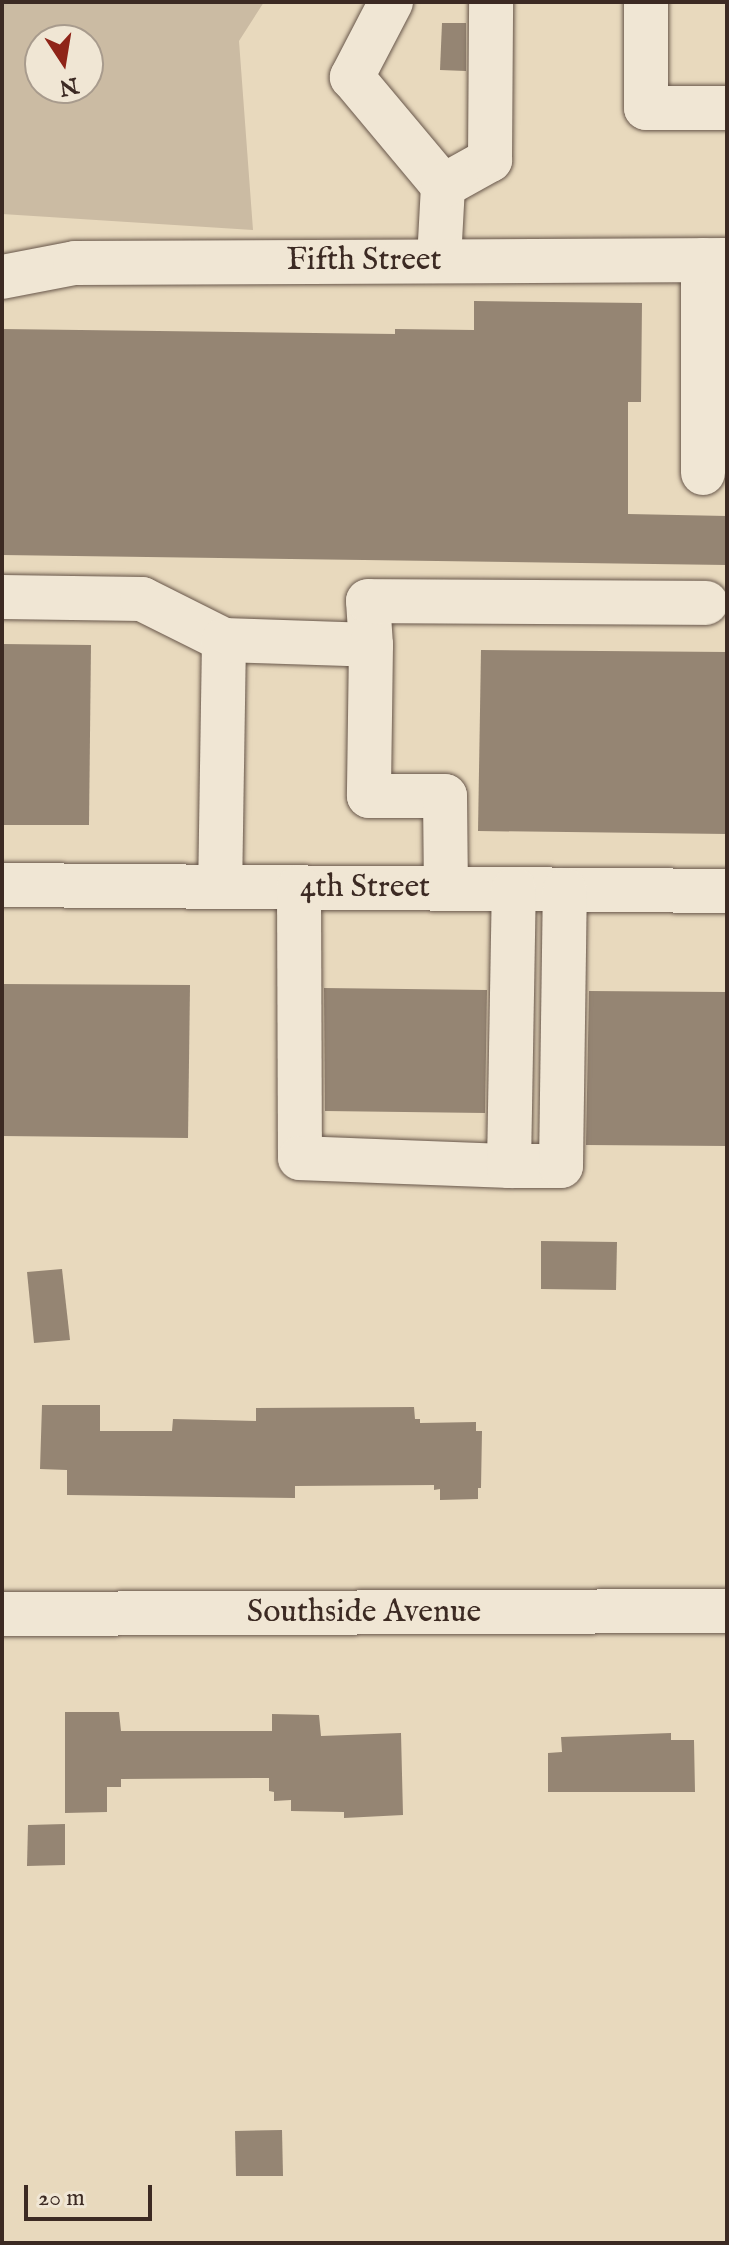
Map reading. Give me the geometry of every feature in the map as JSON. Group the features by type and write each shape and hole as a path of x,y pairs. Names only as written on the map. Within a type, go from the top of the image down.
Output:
{"street":[{"path":"391,2 352,77 443,186 439,261"},
{"path":"443,186 490,160 491,2"},
{"path":"646,2 646,108 727,108"},
{"path":"703,473 715,260"},
{"name":"Fifth Street","path":"2,277 75,263 715,260"},
{"path":"2,597 142,599 224,640 371,645"},
{"path":"446,888 445,796 369,796 371,645 368,601 706,603"},
{"path":"220,887 224,640"},
{"name":"4th Street","path":"2,885 727,891"},
{"path":"299,887 300,1158 509,1166 561,1166 565,890"},
{"path":"509,1166 514,889"},
{"name":"Southside Avenue","path":"2,1614 727,1611"}],"shaded area":[{"path":"2,2 264,2 239,41 253,230 2,214"}],"building":[{"path":"442,23 466,23 466,71 440,70"},
{"path":"474,301 642,303 641,402 628,402 628,514 727,516 727,565 2,555 2,329 395,334 395,329 474,330"},
{"path":"2,644 91,645 89,825 2,825"},
{"path":"481,650 727,652 727,834 478,831"},
{"path":"2,984 190,985 188,1138 2,1136"},
{"path":"324,988 487,990 485,1113 325,1111"},
{"path":"589,991 727,992 727,1146 586,1145"},
{"path":"541,1241 617,1242 616,1290 541,1289"},
{"path":"62,1269 70,1340 34,1343 27,1272"},
{"path":"42,1405 100,1405 100,1431 172,1431 173,1419 256,1421 256,1408 414,1407 415,1419 420,1419 420,1423 476,1422 476,1431 482,1431 481,1488 478,1488 478,1499 440,1500 440,1489 434,1490 434,1485 295,1486 295,1498 67,1495 67,1470 40,1469"},
{"path":"65,1712 119,1712 121,1731 272,1731 272,1714 319,1715 321,1736 401,1733 403,1815 344,1818 344,1812 291,1811 291,1800 274,1801 274,1792 269,1791 269,1778 121,1779 121,1787 107,1787 107,1812 65,1813"},
{"path":"671,1733 671,1740 694,1740 695,1792 548,1792 548,1753 562,1752 561,1737"},
{"path":"65,1824 65,1865 27,1866 28,1825"},
{"path":"282,2130 283,2176 236,2176 235,2131"}]}
